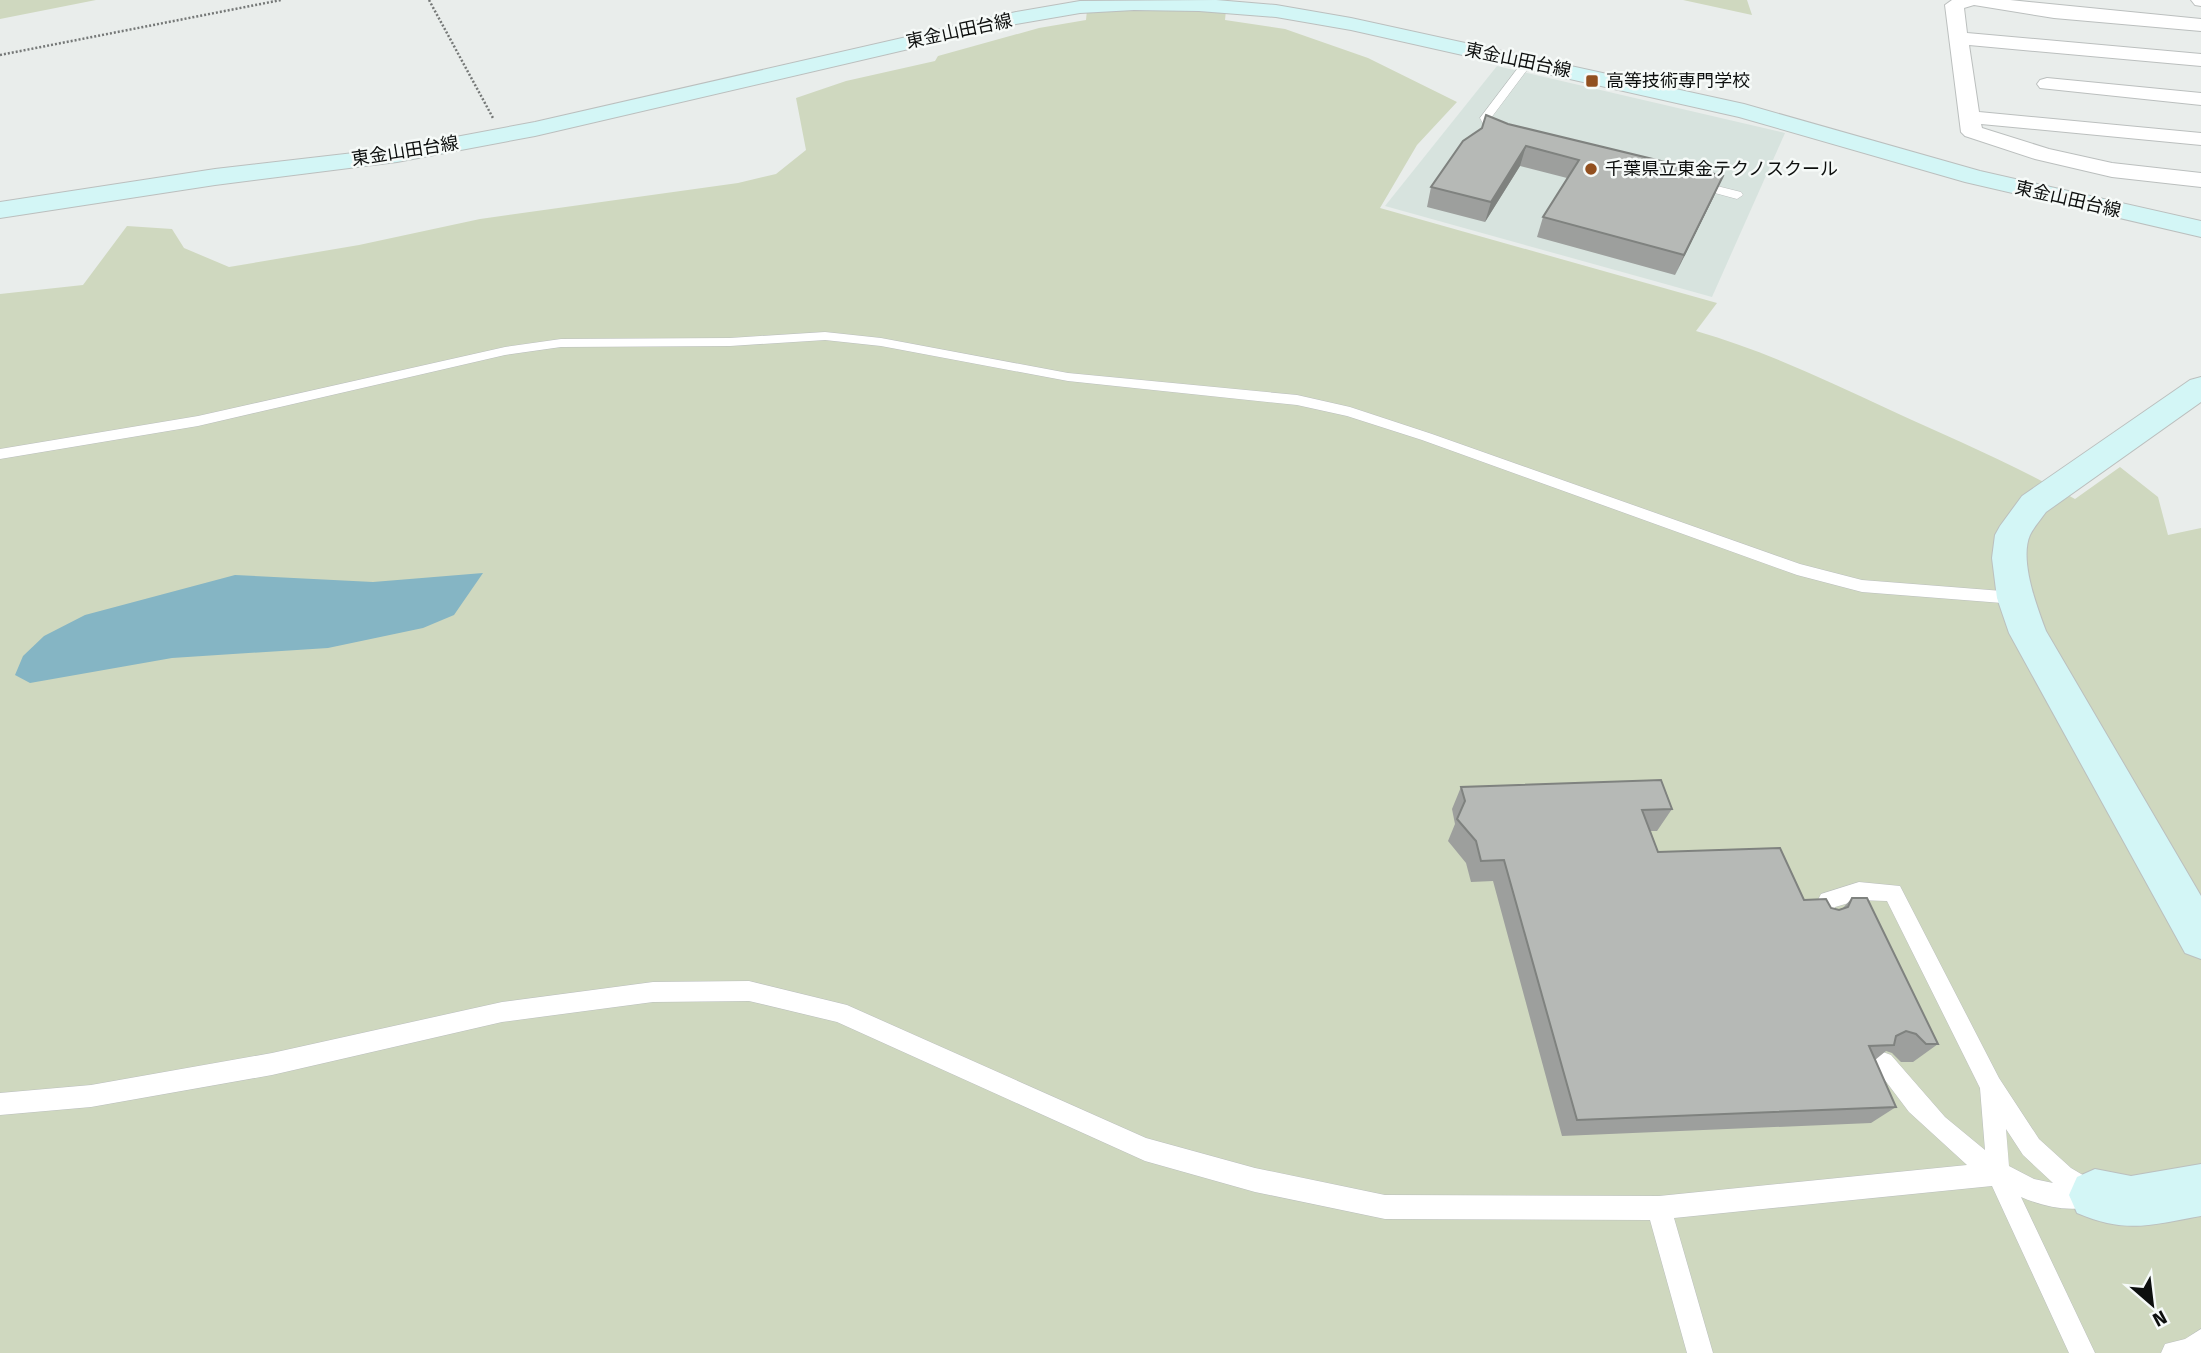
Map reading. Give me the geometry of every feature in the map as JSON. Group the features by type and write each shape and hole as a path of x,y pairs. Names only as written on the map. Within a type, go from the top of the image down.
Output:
{"main road":[{"name":"東金山田台線","path":"0,210 215,177 397,155 501,135 1073,4 1134,4 1199,5 1276,11 1528,62 1744,111 1974,177 2201,229"},
{"path":"2201,387 2034,504 2012,535 2010,558 2015,598 2028,633 2201,938"},
{"path":"2095,1195 2131,1202 2201,1190"}],"street":[{"path":"2201,25 1974,0 1954,5 1972,132 2043,154 2112,170 2201,180"},
{"path":"2122,0 2133,19"},
{"path":"1959,38 2201,60"},
{"path":"2024,44 2071,125"},
{"path":"2047,84 2201,99"},
{"path":"1971,117 2201,139"}],"lane":[{"path":"1507,139 1492,131 1485,118 1528,62"},
{"path":"1686,182 1737,195"},
{"path":"0,454 198,421 505,351 539,346 614,341 730,342 825,336 881,342 1068,377 1297,400 1350,412 1427,437 1797,569 1862,586 2015,598"},
{"path":"1818,919 1828,900 1859,891 1893,892 1991,1086 2031,1147 2063,1176 2095,1195"},
{"path":"0,1104 91,1096 272,1064 502,1012 653,992 749,991 839,1012 1145,1149 1255,1180 1385,1207 1660,1208 1998,1174"},
{"path":"1883,1063 1910,1100 1998,1174 2038,1192 2059,1197 2095,1195"},
{"path":"1991,1086 1998,1174 2082,1353"},
{"path":"1660,1208 1700,1353"},
{"path":"2174,1353 2190,1350 2201,1342"}],"path":[{"path":"0,54 281,0"},
{"path":"429,0 501,135"}],"shaded area":[{"name":"千葉県立東金テクノスクール","path":"1497,66 1785,133 1712,297 1385,206"}],"green space":[{"path":"0,0 96,0 0,19"},
{"path":"1088,0 1227,0 1225,20 1285,29 1368,58 1457,102 1417,145 1380,208 1717,303 1696,331 1770,356 2006,463 2075,499 2120,467 2158,497 2168,535 2201,528 2201,1353 0,1353 0,294 83,285 127,226 172,229 184,248 229,267 359,245 480,219 738,183 776,174 806,150 796,98 846,81 935,61 938,56 1039,28 1086,20"},
{"path":"1683,0 1747,0 1752,15"}],"water":[{"path":"483,573 454,615 423,628 328,648 172,658 30,683 15,675 23,656 44,636 85,615 235,575 373,582"}],"building":[{"path":"1486,115 1508,124 1723,176 1684,255 1543,217 1579,160 1526,146 1491,202 1431,187 1463,141 1482,128"},
{"path":"1661,780 1672,809 1642,810 1658,852 1780,848 1804,900 1826,899 1831,908 1839,910 1848,907 1852,898 1867,898 1938,1044 1926,1044 1916,1034 1906,1031 1896,1036 1894,1045 1869,1046 1896,1107 1577,1120 1504,860 1481,861 1476,841 1457,819 1465,801 1461,787"}],"place":[{"name":"高等技術専門学校","path":"1592,81"},
{"name":"千葉県立東金テクノスクール","path":"1591,169"}]}
